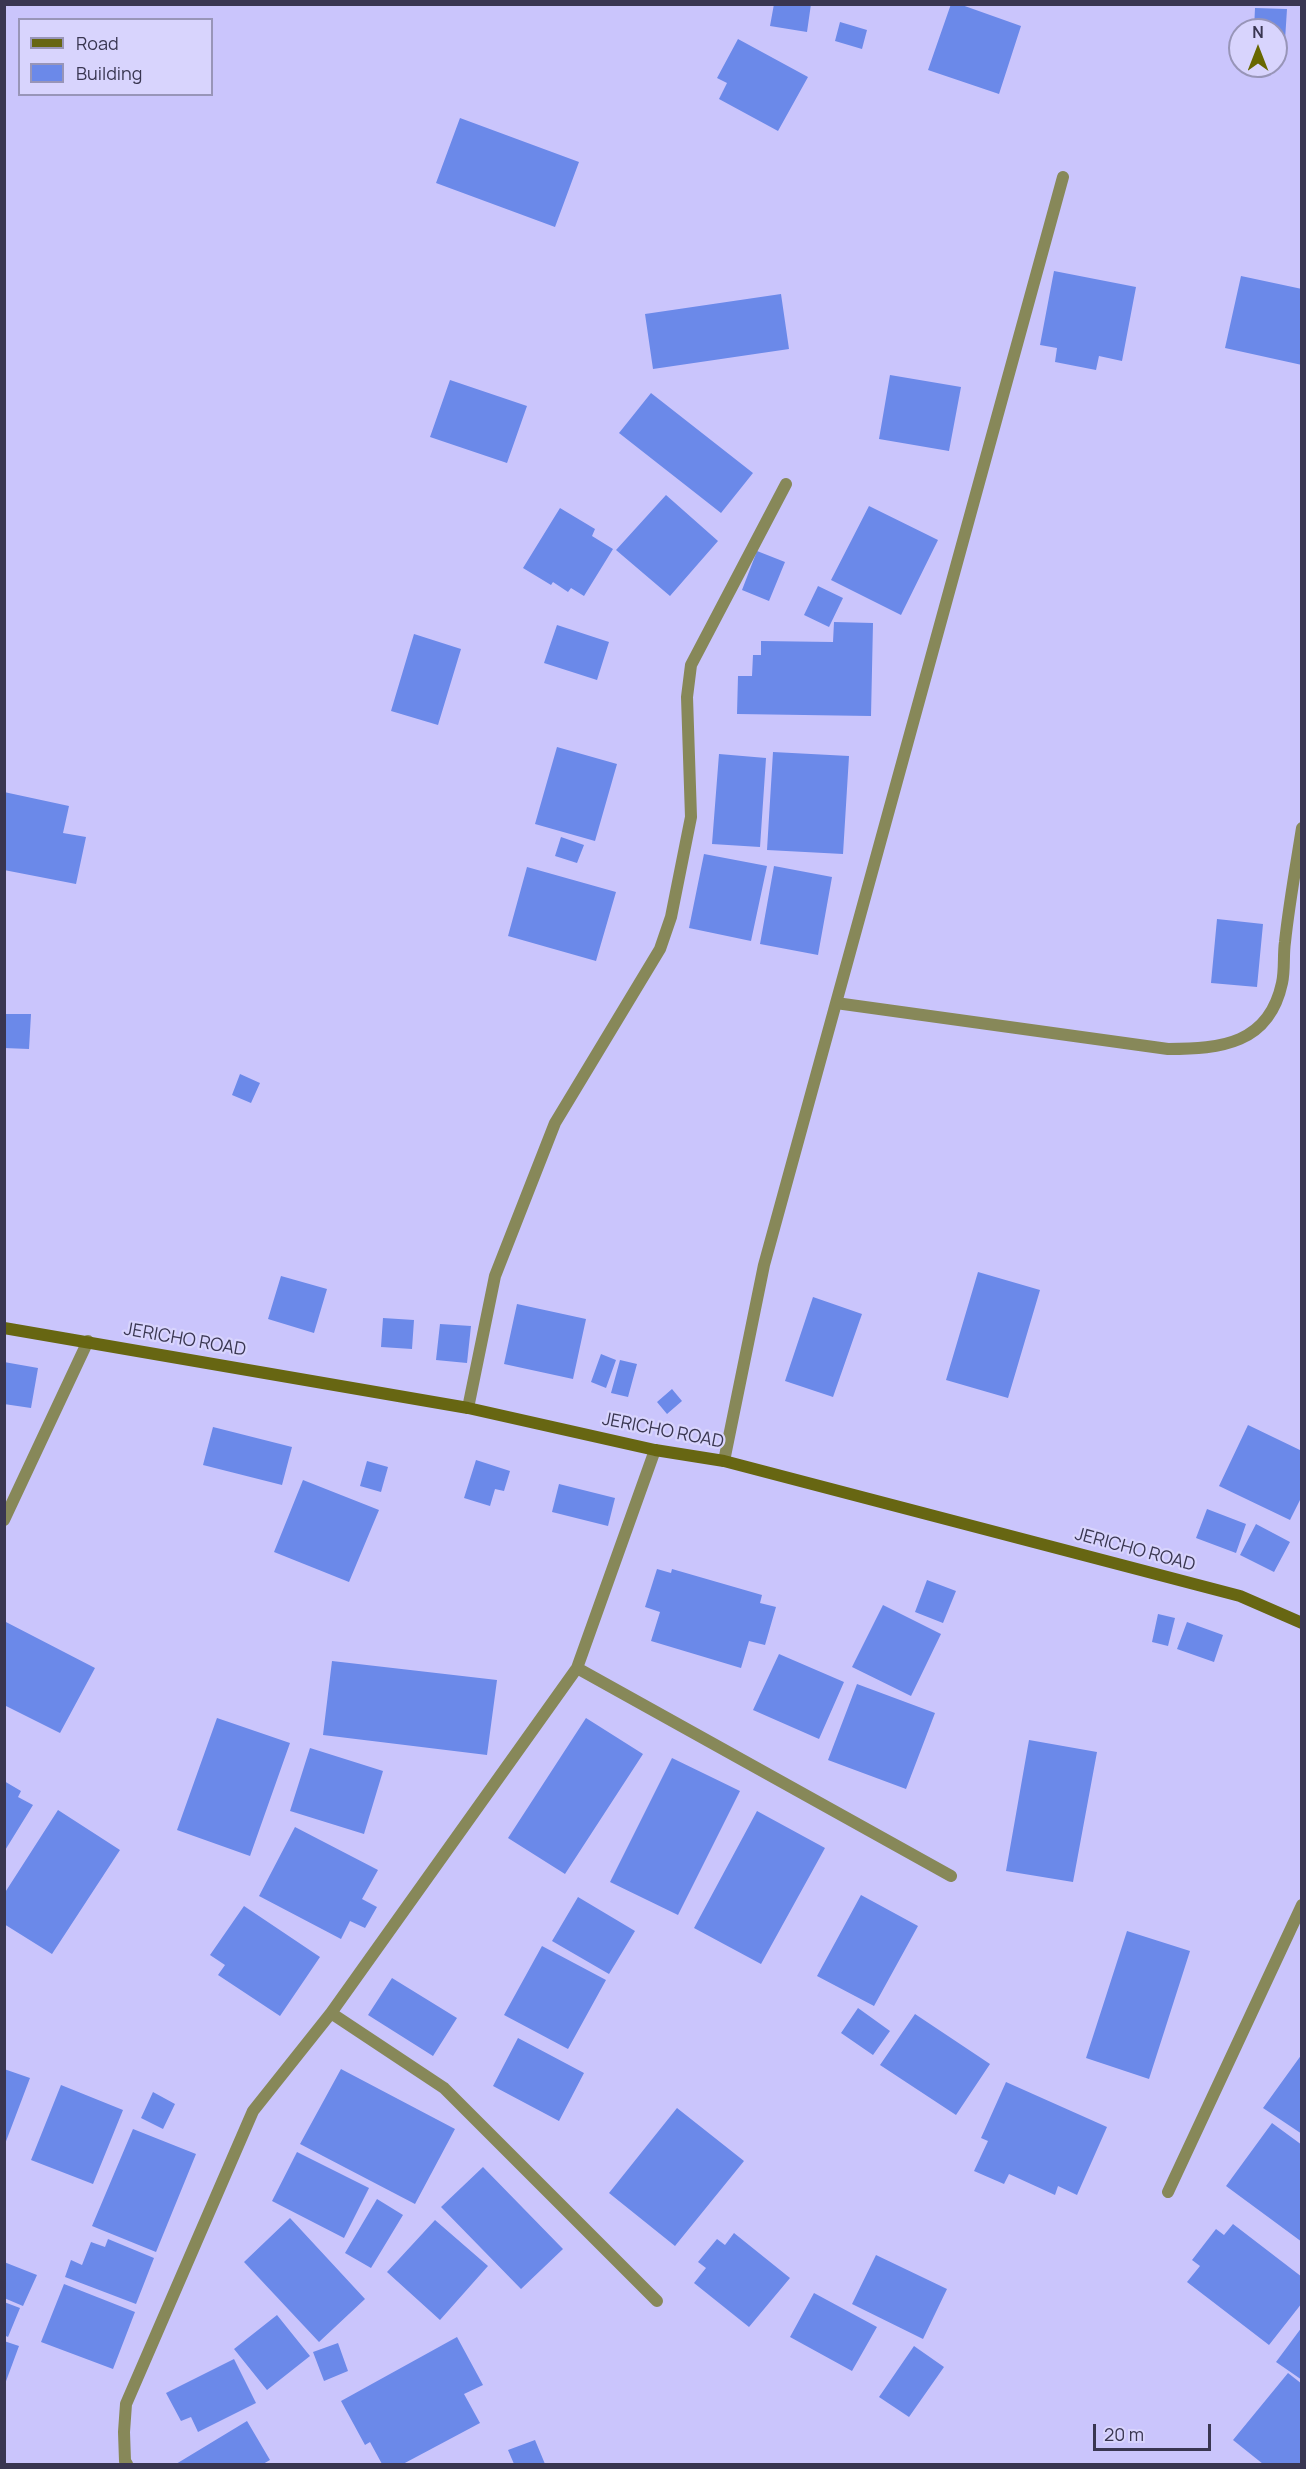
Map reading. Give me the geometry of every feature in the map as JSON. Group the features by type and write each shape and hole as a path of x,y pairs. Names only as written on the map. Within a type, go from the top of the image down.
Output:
{"street":[{"path":"724,1461 764,1264 1063,177"},
{"path":"468,1408 495,1276 555,1123 660,949 667,928 690,818 687,697 690,665 786,484"},
{"path":"836,1003 1168,1048 1205,1048 1238,1041 1269,1020 1282,983 1285,942 1302,828"},
{"name":"JERICHO ROAD","path":"4,1328 468,1408 655,1450 724,1461 1240,1596 1302,1623"},
{"path":"4,1520 88,1341"},
{"path":"128,2464 125,2461 124,2433 126,2404 253,2111 331,2013 577,1668 655,1450"},
{"path":"577,1668 951,1876"},
{"path":"1168,2192 1302,1905"},
{"path":"331,2013 444,2088 657,2301"}],"building":[{"path":"774,4 811,4 807,32 770,26"},
{"path":"951,4 959,4 1021,26 999,94 928,70"},
{"path":"1255,8 1287,9 1286,18 1255,18"},
{"path":"840,22 867,30 862,49 835,41"},
{"path":"738,39 808,77 778,131 719,99 727,83 717,78"},
{"path":"460,118 579,162 555,227 436,183"},
{"path":"1054,271 1136,287 1122,361 1099,356 1096,370 1055,362 1057,348 1040,345"},
{"path":"1241,276 1302,289 1302,365 1225,348"},
{"path":"781,294 789,349 653,369 645,314"},
{"path":"890,375 961,387 949,451 879,439"},
{"path":"450,380 527,406 507,463 430,437"},
{"path":"651,393 753,473 721,513 619,433"},
{"path":"666,495 718,541 670,596 616,550"},
{"path":"869,506 938,540 901,615 831,580"},
{"path":"560,508 595,529 592,536 613,549 584,596 571,588 568,592 553,582 551,585 523,568"},
{"path":"757,551 785,562 769,601 742,590"},
{"path":"818,586 843,598 829,627 804,615"},
{"path":"834,622 873,623 871,716 737,714 738,676 752,676 753,655 761,655 761,641 833,642"},
{"path":"557,625 609,642 597,680 544,663"},
{"path":"414,634 461,649 438,725 391,711"},
{"path":"557,747 617,764 595,841 535,824"},
{"path":"773,752 849,756 843,854 767,850"},
{"path":"719,754 766,758 760,847 712,844"},
{"path":"4,792 69,806 63,833 86,837 76,884 4,870"},
{"path":"561,837 584,845 577,863 555,856"},
{"path":"704,854 767,866 751,941 689,928"},
{"path":"774,866 832,877 818,955 760,944"},
{"path":"527,867 616,892 596,961 508,936"},
{"path":"1217,919 1263,924 1257,987 1211,983"},
{"path":"4,1014 31,1014 29,1049 4,1048"},
{"path":"240,1074 260,1083 251,1103 232,1095"},
{"path":"978,1272 1040,1290 1008,1398 946,1380"},
{"path":"281,1276 327,1289 314,1333 268,1319"},
{"path":"813,1297 862,1314 833,1397 785,1381"},
{"path":"517,1304 586,1319 573,1379 504,1364"},
{"path":"383,1318 414,1320 412,1349 381,1347"},
{"path":"440,1324 471,1326 467,1363 436,1360"},
{"path":"601,1354 616,1360 606,1388 591,1382"},
{"path":"620,1360 637,1364 628,1397 611,1393"},
{"path":"4,1362 38,1368 31,1408 4,1404"},
{"path":"672,1389 682,1401 667,1414 657,1402"},
{"path":"1248,1425 1302,1451 1302,1496 1290,1520 1219,1486"},
{"path":"213,1427 292,1447 282,1485 203,1465"},
{"path":"476,1460 510,1471 504,1491 495,1489 490,1506 464,1498"},
{"path":"367,1461 388,1467 381,1492 360,1486"},
{"path":"303,1480 379,1510 349,1582 274,1552"},
{"path":"559,1484 615,1498 608,1526 552,1512"},
{"path":"1207,1509 1246,1524 1236,1553 1196,1538"},
{"path":"1256,1524 1290,1542 1274,1572 1240,1555"},
{"path":"657,1569 671,1573 672,1569 762,1595 760,1603 776,1607 765,1645 749,1641 741,1668 651,1641 660,1612 645,1607"},
{"path":"927,1580 956,1591 943,1623 915,1612"},
{"path":"883,1605 941,1634 911,1696 852,1667"},
{"path":"1158,1614 1175,1618 1168,1646 1152,1642"},
{"path":"4,1621 95,1668 60,1733 4,1705"},
{"path":"1187,1622 1223,1635 1214,1662 1177,1649"},
{"path":"779,1654 844,1682 819,1739 753,1710"},
{"path":"332,1661 497,1680 487,1755 323,1735"},
{"path":"857,1684 935,1713 906,1789 828,1760"},
{"path":"217,1718 290,1743 250,1856 177,1830"},
{"path":"586,1718 643,1754 565,1874 508,1838"},
{"path":"1029,1740 1097,1752 1073,1882 1006,1871"},
{"path":"310,1748 383,1771 364,1834 290,1811"},
{"path":"672,1758 740,1791 678,1915 610,1882"},
{"path":"4,1781 21,1791 18,1797 33,1805 4,1852"},
{"path":"58,1810 120,1850 52,1954 4,1924 4,1894"},
{"path":"757,1811 825,1848 761,1964 694,1928"},
{"path":"295,1827 378,1870 362,1899 377,1907 365,1928 350,1921 341,1939 259,1896"},
{"path":"861,1895 918,1926 874,2006 817,1976"},
{"path":"578,1897 635,1931 609,1974 552,1941"},
{"path":"244,1906 320,1957 280,2016 218,1975 225,1965 210,1955"},
{"path":"1127,1931 1190,1951 1149,2079 1086,2058"},
{"path":"542,1946 606,1980 568,2049 504,2015"},
{"path":"392,1978 457,2018 433,2056 368,2015"},
{"path":"858,2008 890,2031 873,2055 841,2033"},
{"path":"915,2014 990,2064 956,2115 880,2065"},
{"path":"518,2038 584,2073 559,2121 493,2086"},
{"path":"1302,2054 1302,2134 1263,2108"},
{"path":"4,2069 30,2078 5,2144 4,2144"},
{"path":"341,2069 455,2129 415,2204 300,2144"},
{"path":"1006,2082 1107,2127 1077,2195 1058,2186 1055,2195 1009,2174 1004,2184 974,2171 988,2141 981,2138"},
{"path":"61,2085 123,2110 93,2184 31,2160"},
{"path":"153,2092 175,2104 163,2129 141,2118"},
{"path":"677,2108 744,2161 675,2246 609,2193"},
{"path":"1272,2123 1302,2145 1302,2242 1226,2186"},
{"path":"133,2129 196,2154 156,2252 92,2226"},
{"path":"297,2152 369,2188 344,2238 272,2201"},
{"path":"483,2167 563,2249 521,2289 441,2207"},
{"path":"377,2199 403,2215 371,2268 345,2253"},
{"path":"290,2218 365,2299 319,2342 244,2262"},
{"path":"435,2220 488,2266 440,2320 387,2272"},
{"path":"1233,2224 1302,2277 1302,2303 1269,2345 1187,2282 1200,2266 1192,2260 1216,2229 1224,2235"},
{"path":"734,2233 790,2278 749,2327 694,2283 706,2268 698,2262 717,2239 725,2245"},
{"path":"108,2239 154,2258 136,2304 65,2277 71,2260 82,2265 91,2242 105,2247"},
{"path":"876,2255 947,2289 923,2339 852,2304"},
{"path":"4,2262 37,2275 23,2306 4,2298"},
{"path":"64,2284 135,2312 113,2369 41,2342"},
{"path":"814,2293 877,2327 852,2371 790,2337"},
{"path":"4,2302 20,2308 8,2337 4,2335"},
{"path":"277,2315 310,2356 267,2390 234,2349"},
{"path":"1302,2327 1302,2380 1276,2362"},
{"path":"457,2337 483,2385 464,2394 480,2423 403,2464 382,2464 370,2442 365,2445 341,2401"},
{"path":"4,2341 19,2346 5,2384 4,2384"},
{"path":"338,2343 348,2371 324,2381 313,2352"},
{"path":"914,2346 944,2367 909,2417 879,2397"},
{"path":"234,2359 256,2403 198,2432 191,2417 181,2421 166,2393"},
{"path":"1288,2373 1302,2384 1302,2464 1263,2464 1233,2440"},
{"path":"247,2421 270,2460 263,2464 176,2464"},
{"path":"535,2440 545,2464 514,2464 508,2450"}]}
